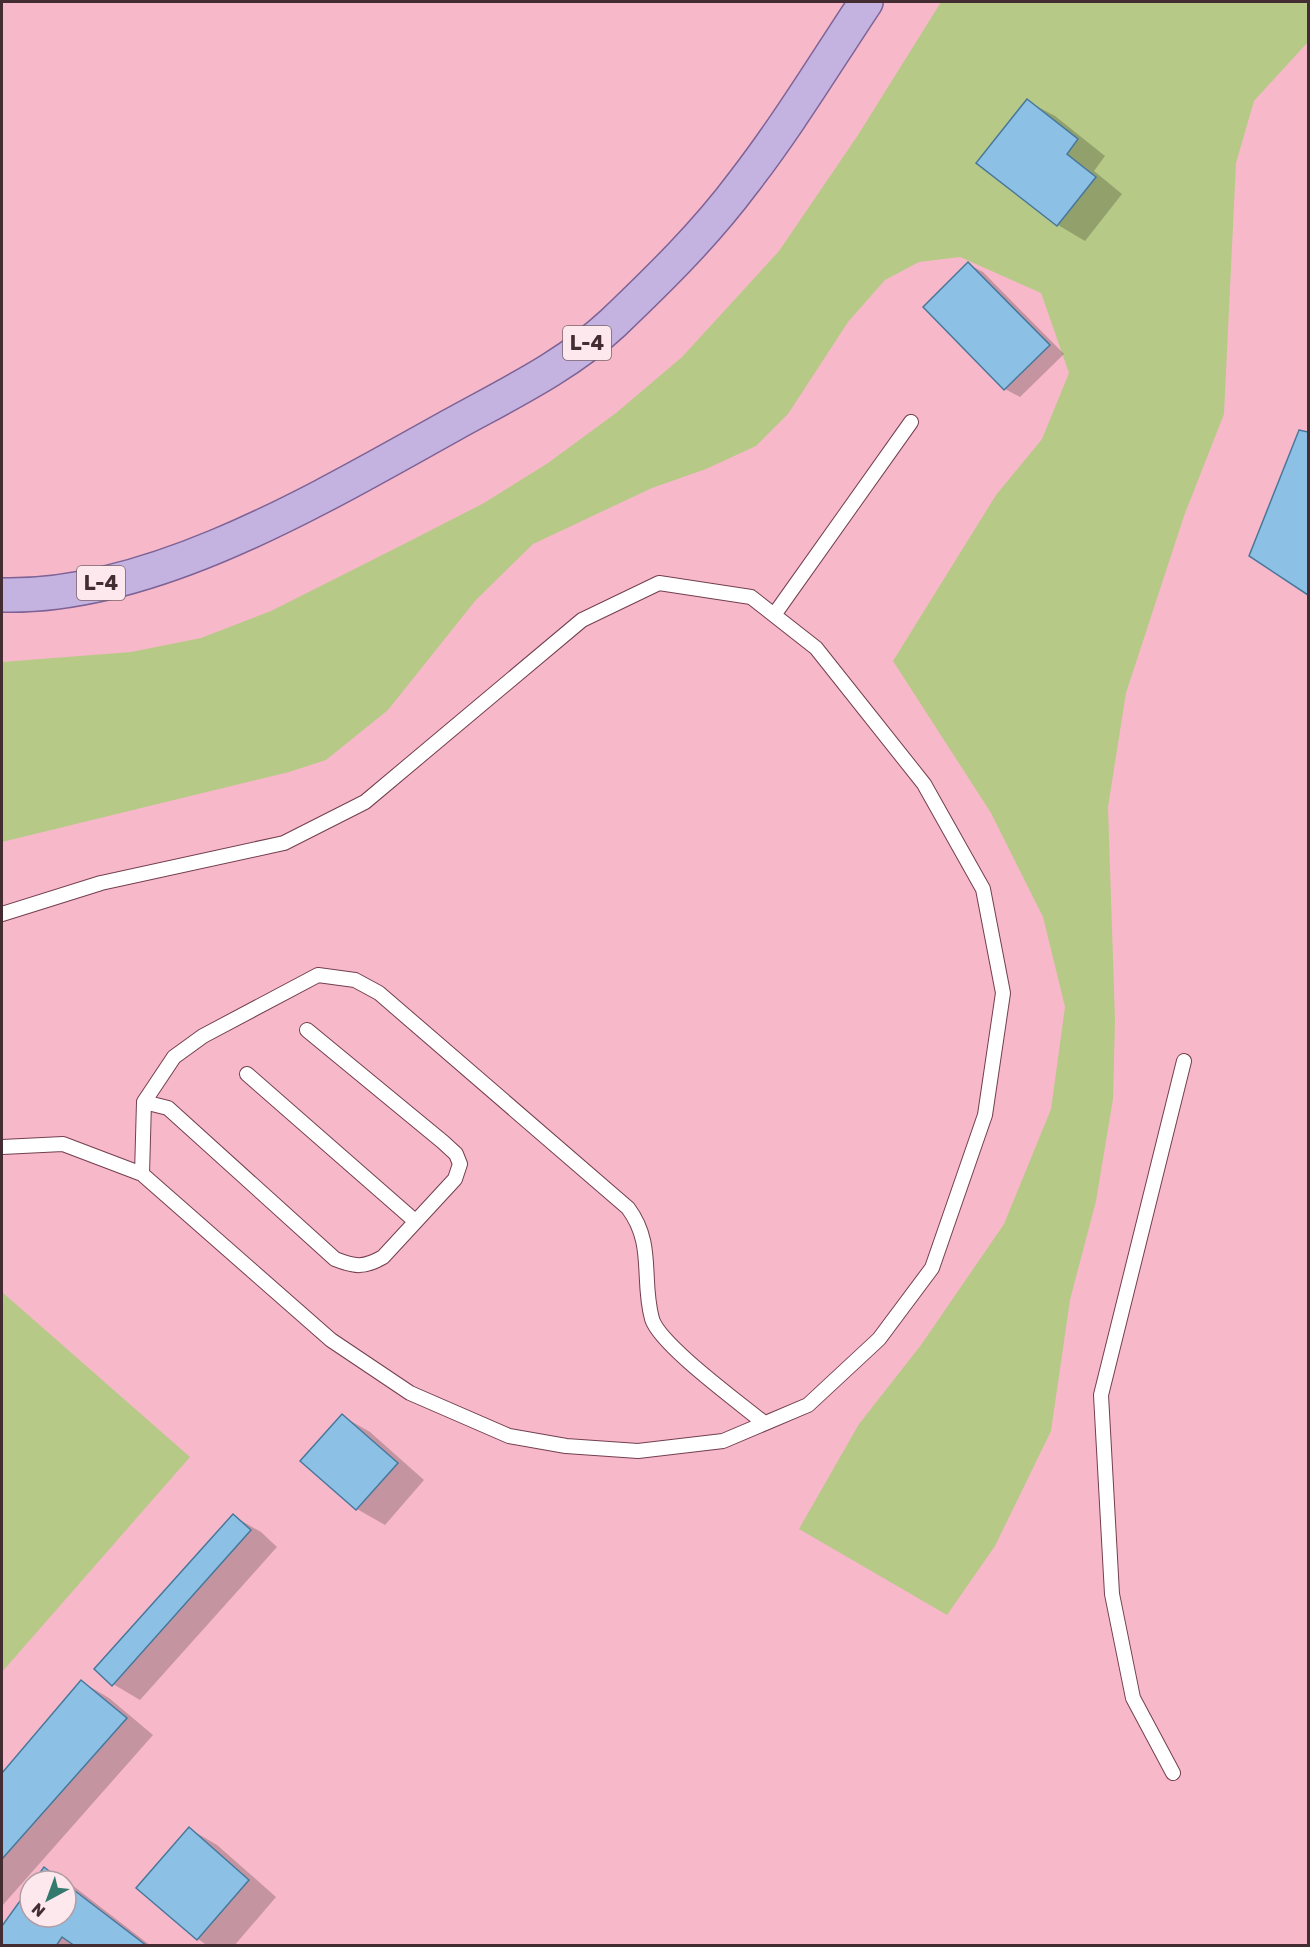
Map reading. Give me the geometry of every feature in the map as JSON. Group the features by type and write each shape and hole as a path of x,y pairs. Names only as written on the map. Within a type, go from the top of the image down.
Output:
{"main road":[{"name":"L-4","path":"2,595 36,596 122,579 198,554 347,485 492,404 575,352 610,325 699,237 743,184 866,2"}],"lane":[{"path":"774,615 910,422"},
{"path":"2,915 100,883 284,843 365,801 582,620 659,583 751,597 816,648 924,784 983,889 1003,993 985,1116 932,1268 879,1339 808,1405 723,1440 638,1451 566,1446 509,1436 410,1393 331,1340 142,1174 63,1144 2,1148"},
{"path":"142,1174 144,1102 174,1057 203,1036 318,975 355,981 371,988 628,1208 638,1222 645,1243 653,1321 690,1365 764,1422"},
{"path":"144,1102 168,1108 335,1258 357,1267 369,1265 383,1257 455,1179 460,1164 456,1154 307,1030"},
{"path":"1173,1773 1133,1698 1112,1594 1101,1395 1184,1061"},
{"path":"247,1074 415,1221"}],"green space":[{"path":"941,2 1308,2 1308,42 1254,101 1236,163 1224,414 1184,516 1126,693 1108,807 1115,1019 1113,1099 1096,1201 1070,1300 1051,1431 995,1546 947,1615 799,1529 859,1424 921,1345 1004,1224 1051,1109 1065,1007 1043,917 991,813 893,661 996,495 1042,439 1069,373 1041,293 960,257 919,262 885,280 848,322 788,414 756,446 706,469 652,488 533,544 475,601 388,710 326,760 289,772 2,842 2,662 131,652 201,638 271,611 404,544 484,503 548,463 616,413 682,357 779,251 858,135"},
{"path":"2,1292 190,1457 2,1672"}],"building":[{"path":"1027,99 1078,139 1067,154 1096,177 1057,226 976,163"},
{"path":"968,262 1050,345 1004,390 923,307"},
{"path":"1299,430 1308,432 1308,595 1249,556"},
{"path":"342,1414 398,1463 356,1510 300,1461"},
{"path":"233,1514 251,1530 112,1686 94,1669"},
{"path":"81,1680 127,1718 2,1859 2,1773"},
{"path":"189,1827 249,1880 197,1940 136,1888"},
{"path":"78,1893 147,1946 75,1946 62,1937 56,1946 2,1946 2,1926 18,1904 18,1929 78,1929"}]}
